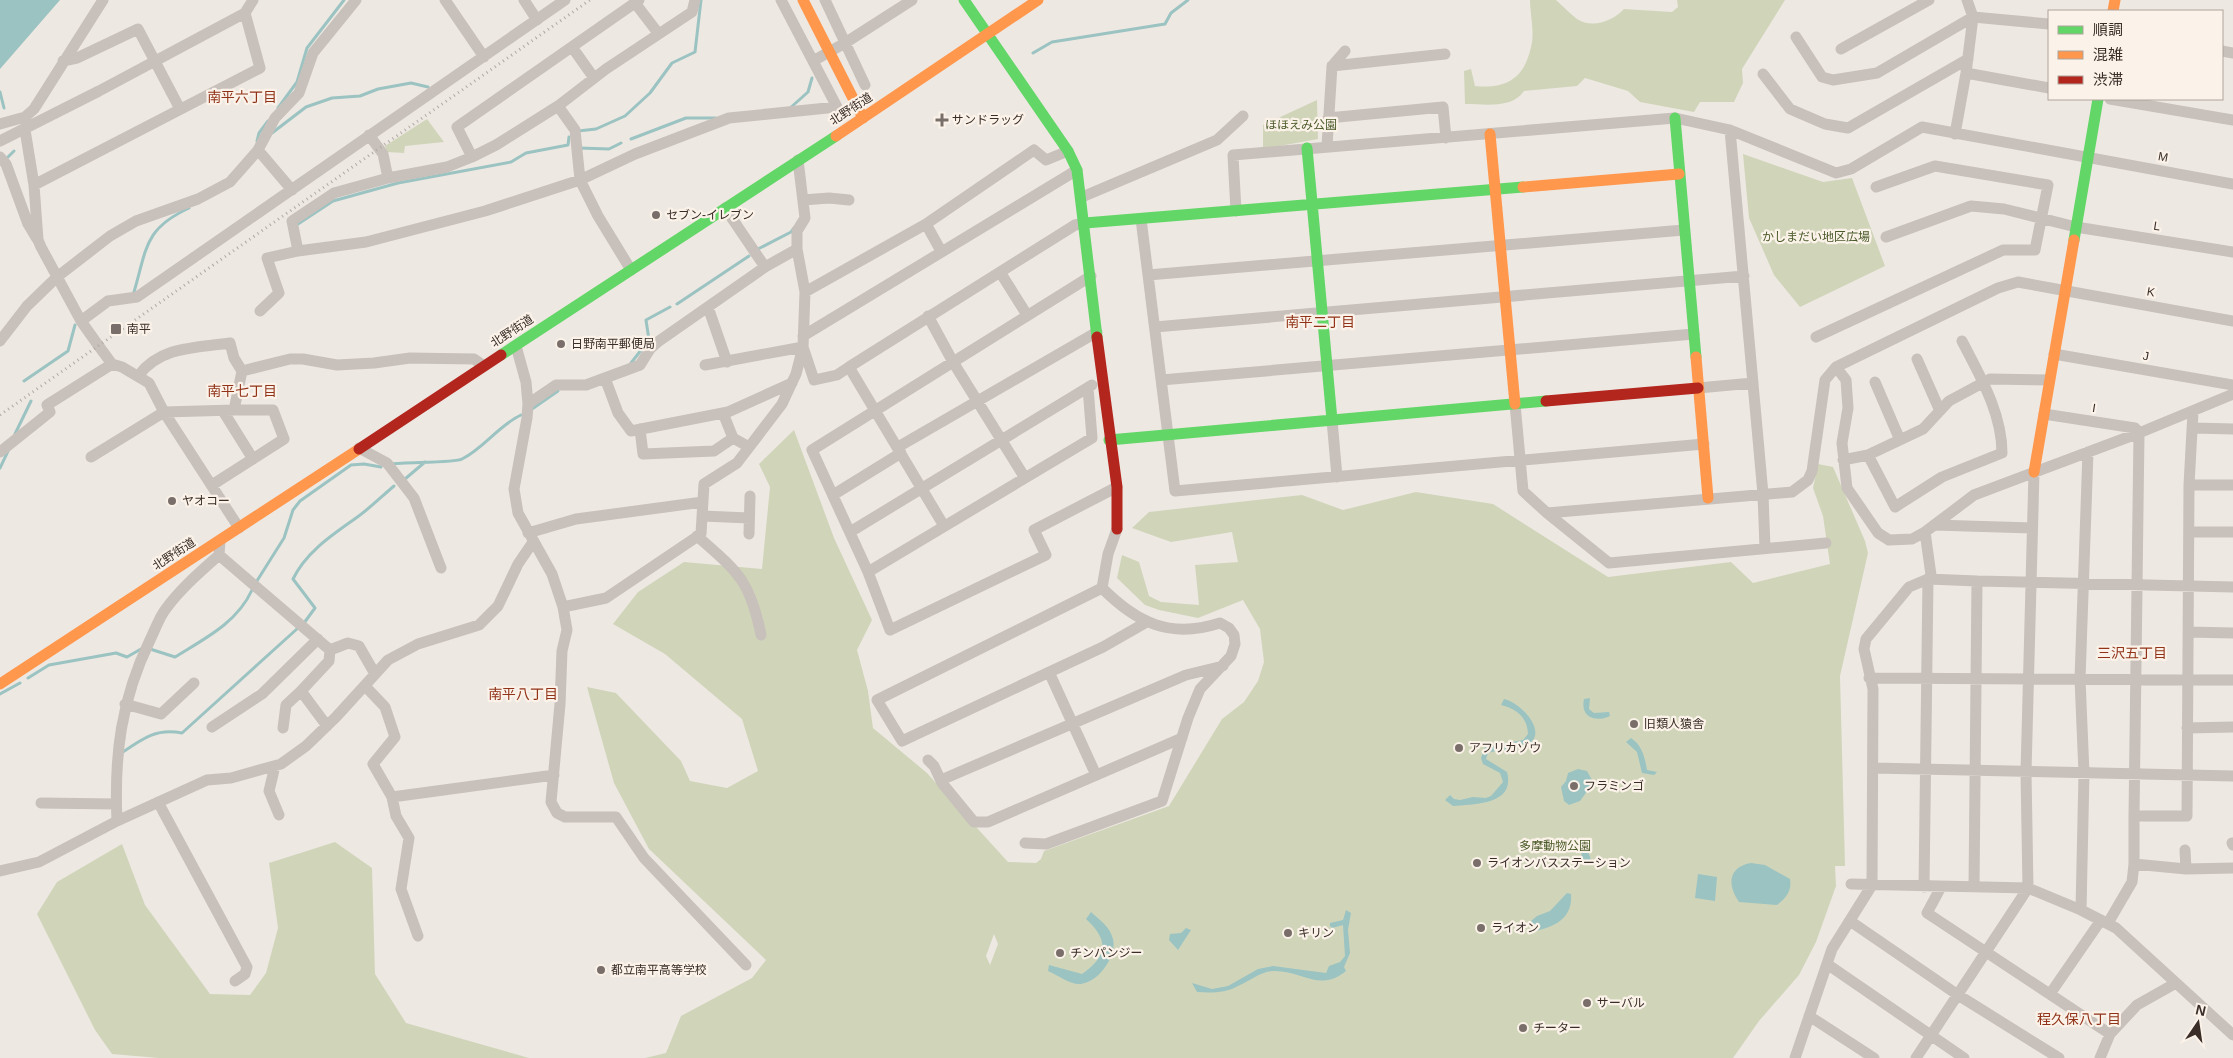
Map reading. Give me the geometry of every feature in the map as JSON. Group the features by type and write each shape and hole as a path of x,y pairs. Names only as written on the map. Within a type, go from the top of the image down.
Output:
{"street":[{"path":"0,124 18,120 31,113 103,0"},
{"path":"0,141 245,13 253,0"},
{"path":"0,341 27,306 57,277 110,236 136,221 198,200 230,182 258,150 275,118 299,93 313,53 356,0"},
{"path":"445,0 484,57"},
{"path":"524,0 537,20"},
{"path":"81,320 108,301 137,297 565,0"},
{"path":"298,251 292,222 334,193 388,178 447,167 496,145 558,106 658,33 692,12 695,0"},
{"path":"260,311 279,292 267,258 298,251 366,242 485,211 580,180 635,154 730,118 837,107 781,0"},
{"path":"803,0 863,118"},
{"path":"824,0 865,85"},
{"path":"813,61 912,0"},
{"path":"964,0 1068,151 1077,170 1082,197 1109,440 1117,487 1117,529 1108,554 1102,588"},
{"name":"北野街道","path":"0,684 863,118 1038,0"},
{"path":"1841,49 1929,0"},
{"path":"1955,134 1966,73 1973,17 1967,0"},
{"path":"472,157 457,127 637,2 658,33"},
{"path":"34,185 260,68 245,13"},
{"path":"1796,37 1822,77 1833,80 1876,73 1973,17 2048,24"},
{"path":"63,61 77,58 138,29 180,109"},
{"path":"572,47 594,78"},
{"path":"1327,146 1332,66 1345,51"},
{"path":"1332,66 1445,54"},
{"path":"1764,74 1790,109 1825,124 1848,128 1968,59"},
{"path":"1966,73 2048,88"},
{"path":"1916,1058 2028,888 2026,772 2034,472 2098,100"},
{"path":"2116,100 2233,120"},
{"path":"558,106 575,130 580,180 631,270"},
{"path":"1328,118 1443,107 1446,138"},
{"path":"1082,197 1217,140 1243,116"},
{"path":"1675,118 1708,498"},
{"path":"1236,211 1233,155 1675,118 1730,130 1753,383 1765,548"},
{"name":"M","path":"1730,130 1836,173 1851,169 1922,127 2233,184"},
{"path":"24,130 34,185 38,240"},
{"path":"1490,134 1523,491 1609,563 1826,543"},
{"path":"369,135 383,154 388,178"},
{"path":"1307,148 1337,477"},
{"path":"258,150 292,190"},
{"path":"805,292 926,224 1034,150 1046,160 1068,151"},
{"path":"0,157 6,164 28,224 81,320 112,364 139,376 149,383 164,412 238,528"},
{"path":"563,607 606,598 701,534 704,484 737,463 782,404 792,383 803,342 805,292 797,249 797,230 805,218 798,160"},
{"path":"1816,338 2003,250 2034,250 2048,185 1935,166 1876,188"},
{"path":"705,365 727,362 803,342 941,251 1077,170"},
{"path":"803,342 814,380 837,375 1075,225 1085,223 1679,174"},
{"path":"803,200 829,198 849,200"},
{"name":"L","path":"1886,237 1971,206 2004,209 2076,227 2233,252"},
{"path":"725,208 765,267"},
{"path":"1141,219 1175,492 1704,444"},
{"path":"926,224 941,251"},
{"path":"1148,274 1684,230"},
{"path":"528,404 556,385 586,385 640,365 650,349 659,341 765,267 797,249"},
{"path":"1000,272 1027,315"},
{"path":"1090,276 812,450 868,572 890,630 1046,555 1034,530 1117,487"},
{"path":"1155,327 1744,276"},
{"name":"K","path":"1836,367 1998,288 2018,282 2233,321"},
{"path":"708,306 727,362"},
{"path":"928,316 953,362 1025,478"},
{"path":"832,495 899,450 978,401 1097,332"},
{"path":"1161,380 1694,334"},
{"path":"1868,455 1895,507 1942,477 2002,454 2002,433 1983,382 1962,341"},
{"path":"139,376 156,358 169,353 230,343 234,358 242,371"},
{"path":"516,346 526,382 528,404 514,489 518,513 552,574 563,607 567,630 562,651 554,776 550,802 557,813 565,817 616,817 644,858 746,965"},
{"name":"J","path":"2054,354 2233,385"},
{"path":"242,371 290,359 303,359 337,365 374,363 410,358 474,359 484,366"},
{"path":"1917,359 1940,411"},
{"path":"0,452 50,412 47,405 112,364"},
{"path":"849,367 944,526"},
{"path":"1547,513 1792,492 1808,480 1812,471 1825,380 1836,367 1846,380 1848,408 1842,443 1846,488 1878,533 1889,540 1902,541 1929,528 1974,494 2139,433 2233,394"},
{"path":"242,371 228,411 253,459"},
{"path":"605,378 618,413 631,431 723,413 792,383"},
{"path":"850,532 921,487 1102,379"},
{"path":"1843,460 1868,455 1923,429 1950,401 1990,379 2050,380"},
{"path":"1875,382 1900,440"},
{"path":"1109,440 1753,383"},
{"path":"868,572 1092,438 1088,388"},
{"path":"91,456 164,412 273,410 284,440 212,486"},
{"path":"2134,816 2187,816 2189,485 2193,412"},
{"path":"723,413 733,438 749,448"},
{"name":"I","path":"2044,414 2135,428 2139,433"},
{"path":"2193,428 2233,429"},
{"path":"640,429 643,454 714,451 733,438"},
{"path":"2050,994 2132,882 2134,864 2139,433"},
{"path":"359,448 387,463 414,498 440,568"},
{"path":"2081,910 2084,772 2080,679 2088,452"},
{"path":"2189,485 2233,485"},
{"path":"749,534 750,496"},
{"path":"0,871 38,862 117,821 207,780 231,778 275,766 306,746 388,660 418,644 479,624 498,606 531,537 576,519 703,502"},
{"path":"702,516 749,518"},
{"path":"1929,528 2032,528"},
{"path":"1924,887 1928,579 1931,575 1929,528"},
{"path":"2189,532 2233,532"},
{"path":"697,536 736,570 746,585 756,608 761,634"},
{"path":"117,821 118,764 125,704 130,686 164,610 218,556 220,540"},
{"path":"218,556 330,650"},
{"path":"1795,1058 1832,949 1872,885 1873,689 1864,649 1866,639 1909,587 1928,579 2233,587"},
{"path":"1974,888 1977,581"},
{"path":"1024,843 1046,844 1162,801 1200,689 1231,656 1235,644 1234,635 1229,628 1220,624 1198,630 1145,623 1119,606 1102,588"},
{"path":"1102,588 877,700 902,741 1103,647 1145,623"},
{"path":"2188,632 2233,633"},
{"path":"212,727 262,694 318,639"},
{"path":"330,650 348,643 358,646 375,674"},
{"path":"282,728 286,704 329,661 330,650"},
{"path":"941,780 1186,674 1223,666"},
{"path":"1049,672 1096,775"},
{"path":"1869,678 2233,680"},
{"path":"125,704 161,714 194,683"},
{"path":"365,686 385,708 395,737 373,764 392,797 396,816 409,838 401,890 418,936"},
{"path":"301,691 327,726"},
{"path":"2187,728 2233,727"},
{"path":"928,760 974,822 988,822 1182,738"},
{"path":"275,766 269,791 279,815"},
{"path":"1873,768 2233,776"},
{"path":"392,797 554,776"},
{"path":"158,802 247,967 245,974 235,981"},
{"path":"41,803 116,804"},
{"path":"2186,850 2186,869"},
{"path":"2134,864 2186,869 2233,868"},
{"path":"1851,884 2028,888 2104,921 2233,1035"},
{"path":"1941,887 1927,912 2110,1034"},
{"path":"1850,921 1958,995 2059,1058"},
{"path":"1827,964 1964,1058"},
{"path":"2100,1058 2110,1034 2137,1005 2176,983"},
{"path":"1809,1016 1874,1058"}],"green space":[{"path":"1530,0 1556,0 1577,19 1583,22 1596,23 1614,17 1624,9 1672,12 1678,7 1677,0 1785,0 1742,69 1743,83 1734,102 1700,102 1694,112 1640,102 1628,91 1585,78 1577,86 1524,91 1513,101 1505,103 1489,105 1465,104 1464,71 1471,69 1475,86 1496,86 1512,80 1524,67 1532,42"},
{"name":"ほほえみ公園","path":"1317,100 1318,139 1263,149 1263,125"},
{"path":"427,119 444,142 405,146 404,153 387,152 385,146"},
{"name":"かしまだい地区広場","path":"1743,154 1823,182 1852,178 1885,266 1800,307 1774,275 1749,218"},
{"name":"多摩動物公園","path":"794,430 834,538 872,620 857,650 868,691 873,728 927,773 1008,862 1036,863 1041,859 1044,851 1169,806 1222,719 1244,702 1258,681 1264,662 1260,629 1243,600 1198,618 1159,610 1145,605 1117,578 1122,555 1139,562 1149,596 1161,602 1199,605 1195,565 1238,562 1232,532 1171,542 1132,528 1149,512 1302,495 1343,510 1416,492 1493,504 1608,577 1731,562 1753,583 1830,564 1823,516 1813,488 1818,464 1833,467 1865,541 1868,553 1840,676 1845,866 1835,866 1836,886 1816,942 1799,975 1759,1021 1733,1058 645,1058 666,1053 681,1016 752,978 766,960 649,849 614,783 587,687 616,693 681,761 690,781 727,788 758,771 742,719 665,654 613,624 638,592 684,562 762,569 770,487 759,464","holes":["994,934 998,944 990,965 986,956"]},
{"path":"335,842 372,868 375,974 406,1023 529,1058 159,1058 112,1054 95,1030 37,914 57,882 122,844 145,905 210,994 250,995 266,973 278,928 269,863"}],"water":[{"path":"0,0 60,0 0,69"},
{"path":"1590,698 1589,709 1594,713 1609,712 1610,716 1599,719 1590,717 1584,710 1583,705 1584,699"},
{"path":"1504,699 1517,705 1530,718 1534,725 1534,738 1529,744 1524,746 1488,753 1486,759 1507,772 1508,783 1505,791 1499,797 1482,803 1453,806 1445,800 1450,795 1454,799 1460,800 1473,797 1486,798 1491,796 1503,782 1500,773 1483,764 1481,758 1485,747 1523,740 1528,734 1523,718 1516,711 1501,705"},
{"path":"1631,738 1644,756 1647,770 1657,772 1654,775 1642,773 1637,752 1626,742"},
{"path":"1578,769 1587,771 1592,780 1591,786 1580,801 1569,805 1564,801 1561,787 1566,781 1568,773"},
{"path":"1583,847 1587,847 1592,864 1587,865 1583,862 1581,852"},
{"path":"1751,863 1765,865 1790,879 1788,894 1777,905 1739,902 1735,896 1731,883 1734,873 1743,865"},
{"path":"1698,874 1717,877 1715,901 1695,898"},
{"path":"1567,893 1571,894 1571,902 1566,915 1556,924 1535,931 1531,921 1537,916 1550,911"},
{"path":"1346,910 1351,913 1348,930 1350,953 1344,967 1346,971 1336,977 1319,980 1273,971 1259,975 1233,988 1213,992 1197,992 1192,983 1212,989 1228,986 1258,969 1273,966 1326,973 1329,966 1340,962 1345,956 1343,925 1332,928 1330,923 1343,920"},
{"path":"1091,912 1110,931 1114,946 1109,960 1100,973 1088,982 1077,984 1048,971 1049,965 1082,974 1097,961 1101,954 1102,941 1099,934 1086,919"},
{"path":"1186,928 1191,930 1178,950 1169,940 1170,934 1181,933"}],"waterway":[{"path":"278,108 297,82 307,48 344,0"},
{"path":"578,131 596,129 625,116 650,93 672,63 695,52 701,0"},
{"path":"1033,53 1052,42 1165,24 1171,13 1188,0"},
{"path":"789,109 808,92 812,78"},
{"path":"272,133 306,107 332,98 360,96 378,89 411,83 428,87"},
{"path":"0,92 4,108"},
{"path":"631,139 686,118 716,118"},
{"path":"257,141 259,133 268,121"},
{"path":"298,224 333,201 398,183 511,162 526,153 568,145 569,137"},
{"path":"579,148 609,149 621,143"},
{"path":"8,157 14,151"},
{"path":"134,292 145,252 155,232 174,216 189,208"},
{"path":"758,249 791,232 794,228"},
{"path":"677,304 749,256"},
{"path":"631,363 649,340 646,320 670,307"},
{"path":"24,381 68,351 75,325"},
{"path":"532,409 558,391"},
{"path":"15,434 31,401"},
{"path":"392,464 462,459 513,419 521,415"},
{"path":"0,468 8,451"},
{"path":"405,479 425,462"},
{"path":"255,584 284,538 293,510 300,501 351,465 364,464 381,467"},
{"path":"304,623 315,608 293,579 298,569 320,545 366,511 394,486"},
{"path":"150,649 175,657 208,637 229,621 246,602 252,590"},
{"path":"123,752 151,735 165,732 182,733 298,628"},
{"path":"28,678 49,665 116,653 127,657 141,649"},
{"path":"0,694 20,683"}],"railway":[{"path":"0,415 590,0"}],"traffic: fast":[{"path":"964,0 1068,151 1077,170 1097,337"},
{"path":"2074,240 2098,100"},
{"path":"1675,118 1696,357"},
{"path":"501,355 836,136"},
{"path":"1307,148 1332,420"},
{"path":"1085,223 1523,187"},
{"path":"1109,440 1546,401"}],"traffic: slow":[{"path":"803,0 863,118"},
{"path":"836,136 1038,0"},
{"path":"2113,10 2115,0"},
{"path":"1490,134 1515,404"},
{"path":"1523,187 1679,174"},
{"path":"2034,472 2074,240"},
{"path":"1696,357 1708,498"},
{"path":"0,684 359,449"}],"traffic: jam":[{"path":"1097,337 1117,487 1117,529"},
{"path":"359,449 501,355"},
{"path":"1546,401 1698,388"}],"place":[{"name":"サンドラッグ","path":"942,120"},
{"name":"セブン-イレブン","path":"656,215"},
{"name":"南平","path":"116,329"},
{"name":"日野南平郵便局","path":"561,344"},
{"name":"ヤオコー","path":"172,501"},
{"name":"旧類人猿舎","path":"1634,724"},
{"name":"アフリカゾウ","path":"1459,748"},
{"name":"フラミンゴ","path":"1574,786"},
{"name":"ライオンバスステーション","path":"1477,863"},
{"name":"ライオン","path":"1481,928"},
{"name":"キリン","path":"1288,933"},
{"name":"チンパンジー","path":"1060,953"},
{"name":"都立南平高等学校","path":"601,970"},
{"name":"サーバル","path":"1587,1003"},
{"name":"チーター","path":"1523,1028"}],"district":[{"name":"南平六丁目","path":"242,97"},
{"name":"南平二丁目","path":"1320,322"},
{"name":"南平七丁目","path":"242,391"},
{"name":"三沢五丁目","path":"2132,653"},
{"name":"南平八丁目","path":"523,694"},
{"name":"程久保八丁目","path":"2079,1019"}]}
